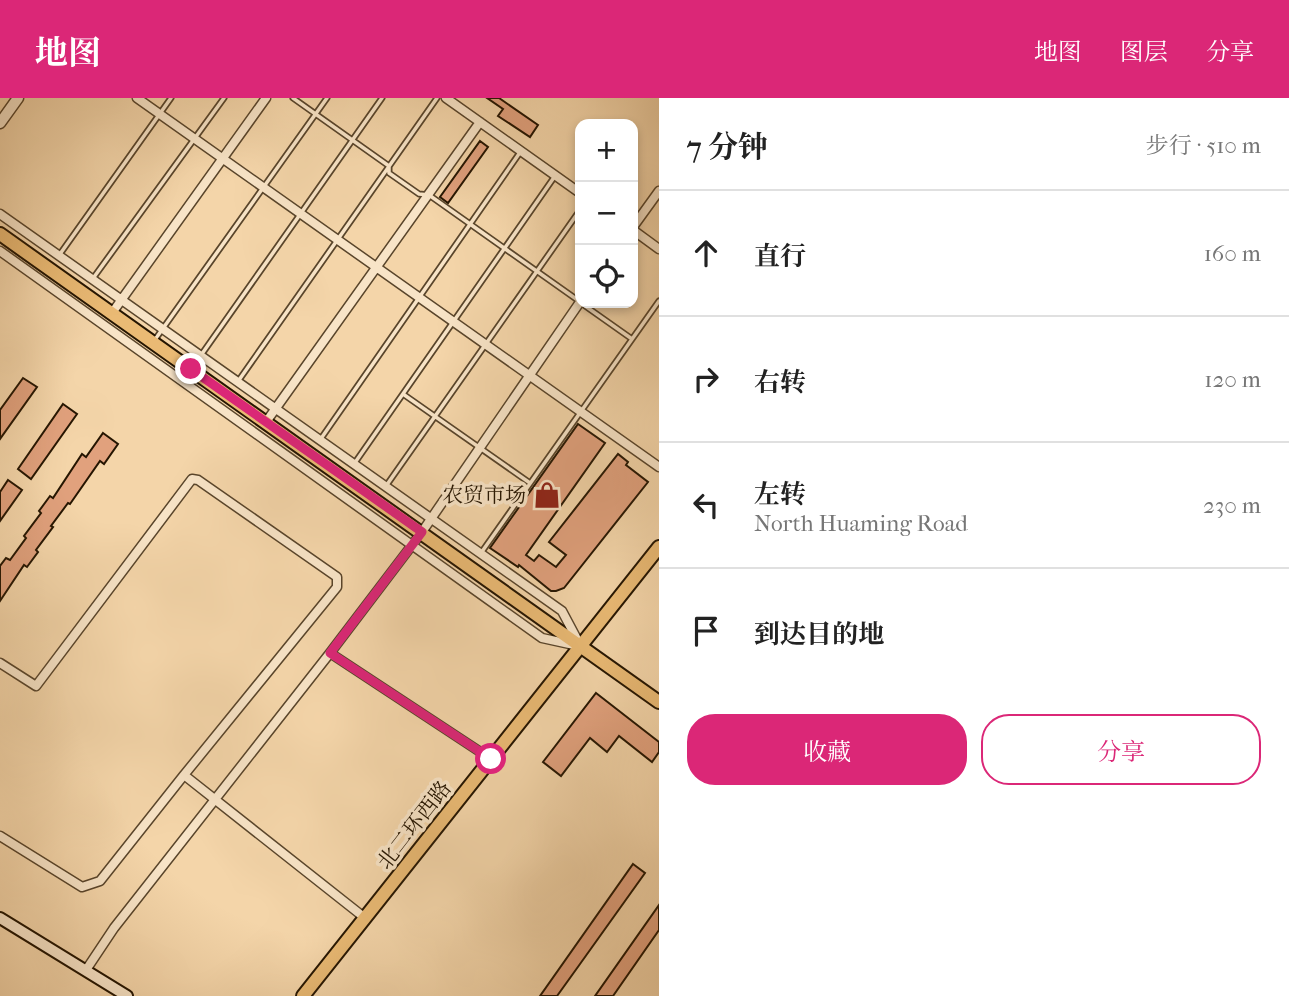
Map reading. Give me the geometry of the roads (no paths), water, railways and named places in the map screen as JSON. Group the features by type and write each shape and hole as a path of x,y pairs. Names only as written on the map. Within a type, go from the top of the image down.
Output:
{"main road":[{"path":"0,234 659,702"},
{"name":"北二环西路","path":"303,996 659,547"},
{"path":"0,918 127,996"}],"street":[{"path":"0,123 18,98"},
{"path":"137,98 659,467"},
{"path":"112,313 267,98"},
{"path":"446,98 575,189"},
{"path":"266,422 480,122"},
{"path":"638,221 659,191"},
{"path":"0,214 562,611 581,646"},
{"path":"638,232 659,249"},
{"path":"0,251 542,638 581,646"},
{"path":"86,970 114,928 422,532 576,308"},
{"path":"0,663 36,686 192,480 198,480 337,577 337,587 100,881 82,887 0,836"},
{"path":"330,653 491,759"},
{"path":"184,775 365,918"}],"lane":[{"path":"59,255 171,98"},
{"path":"93,279 224,98"},
{"path":"293,98 389,166"},
{"path":"153,343 327,98"},
{"path":"191,369 382,98"},
{"path":"238,381 437,98"},
{"path":"320,440 522,151"},
{"path":"389,166 389,173 419,194 429,195 575,299"},
{"path":"354,464 556,175"},
{"path":"386,486 575,217"},
{"path":"481,553 659,301"},
{"path":"588,308 632,339"},
{"path":"402,394 530,483"}],"place":[{"name":"农贸市场","path":"547,495"}]}
